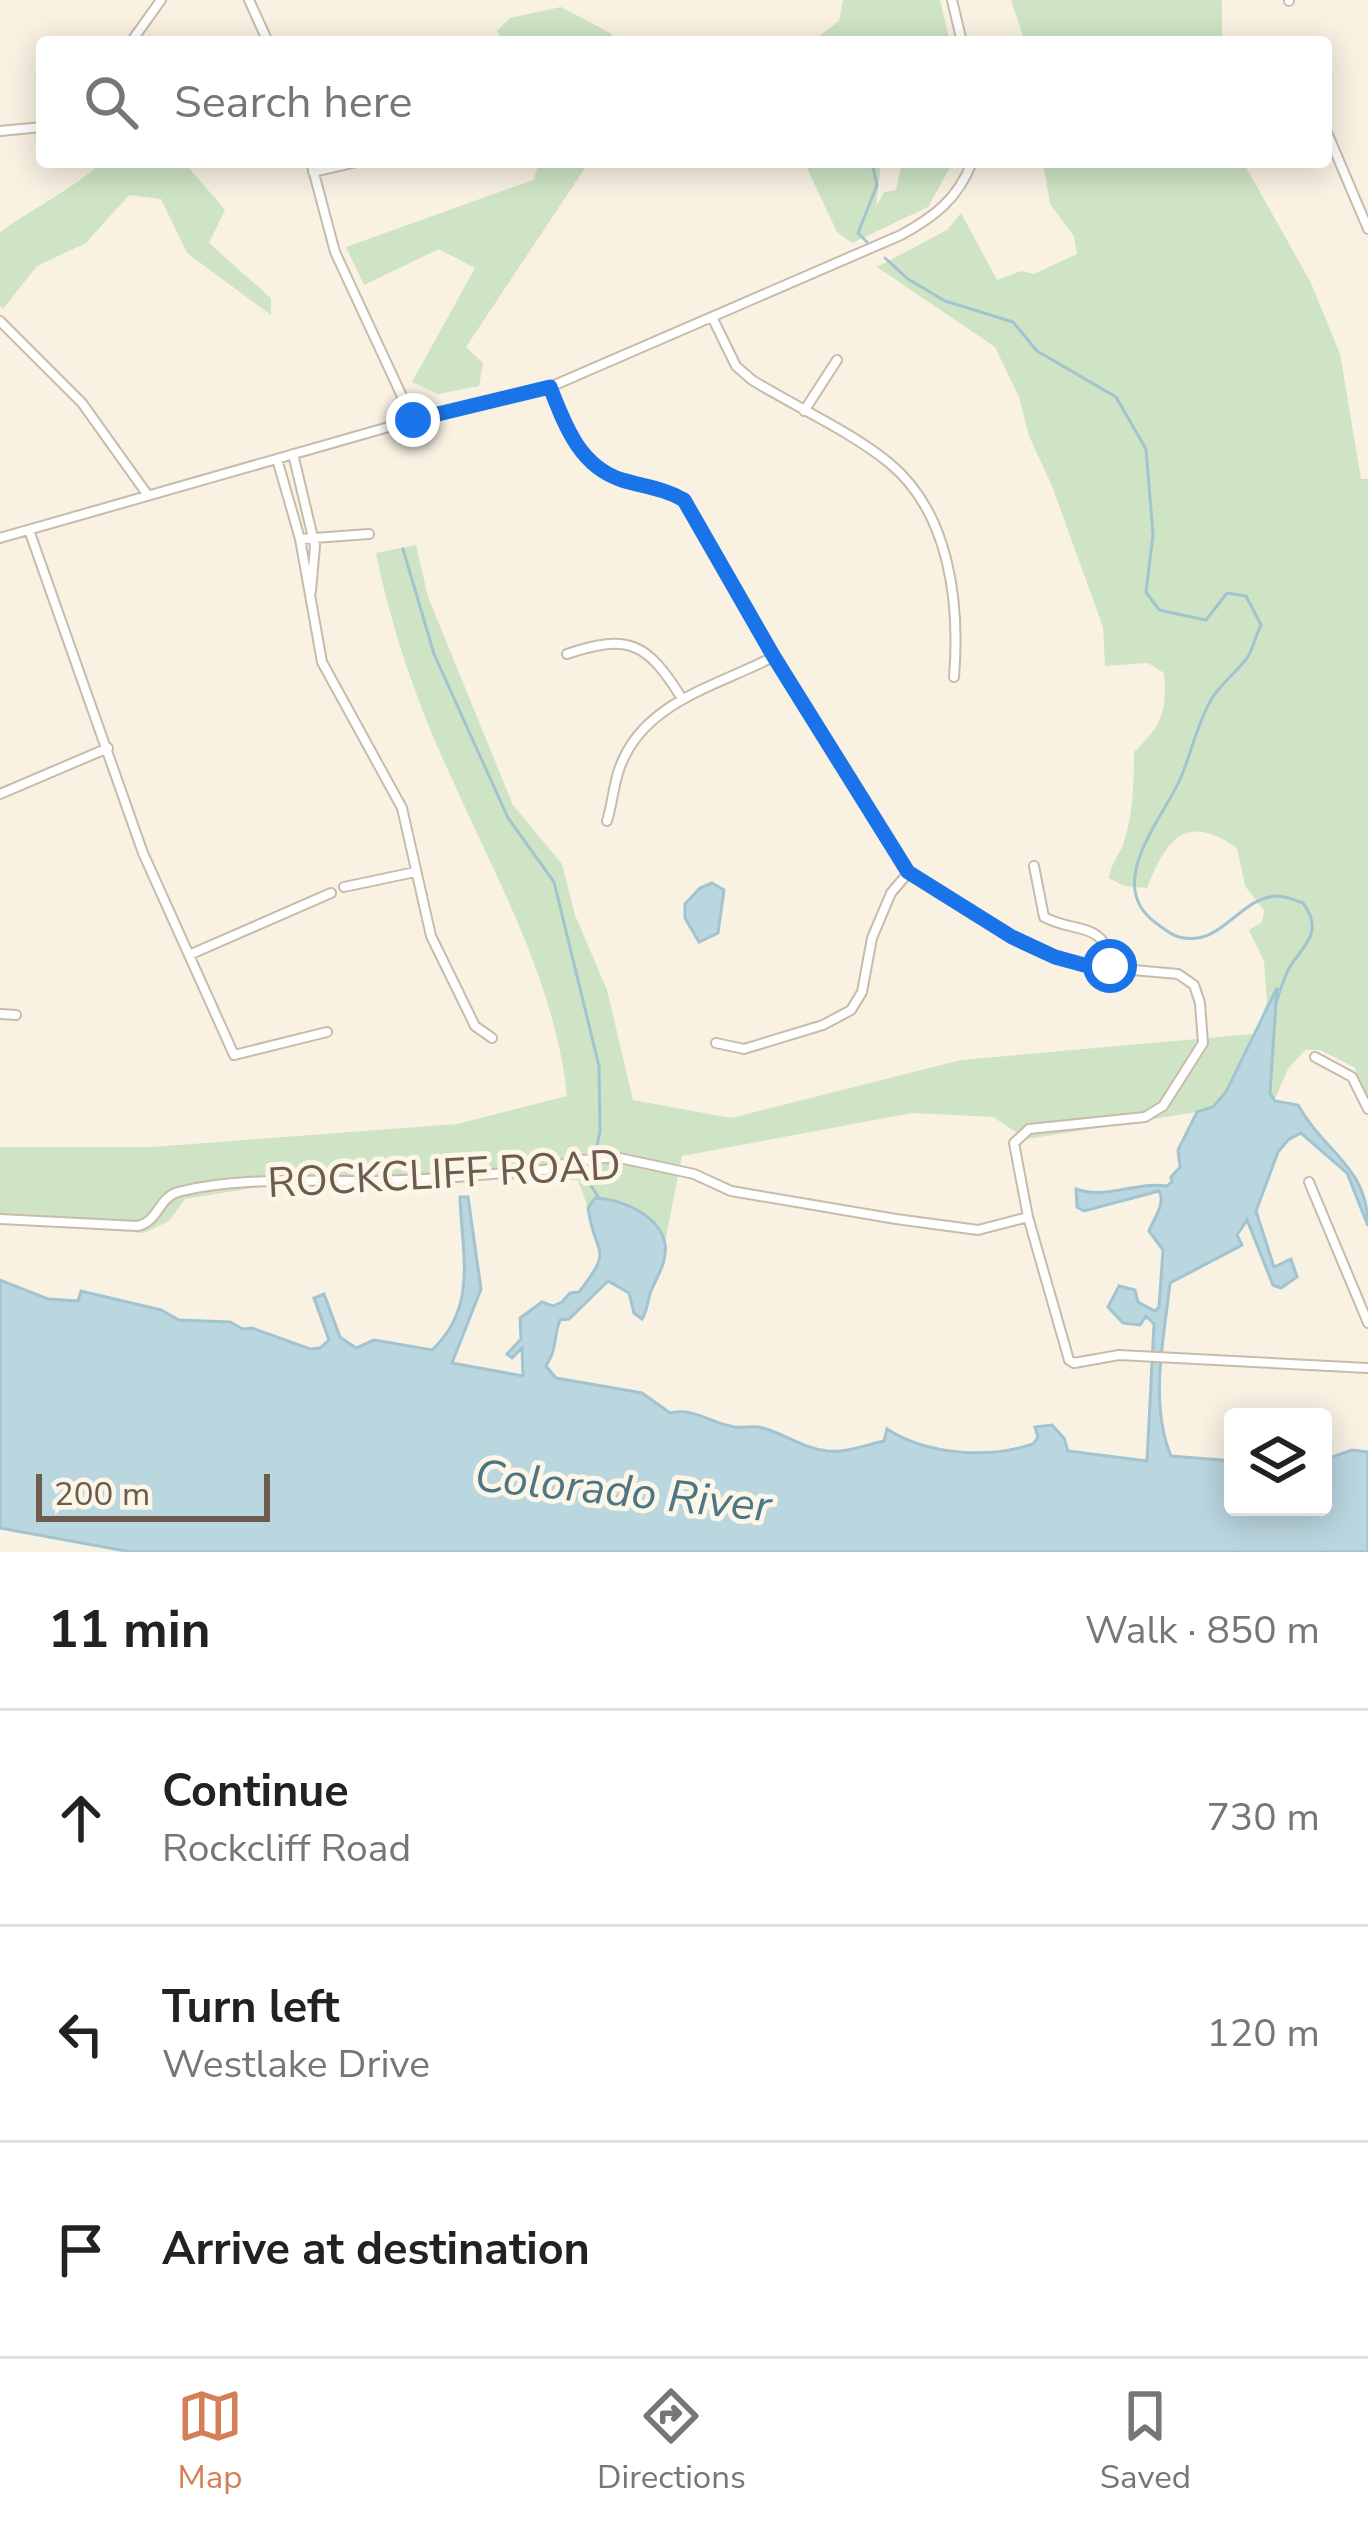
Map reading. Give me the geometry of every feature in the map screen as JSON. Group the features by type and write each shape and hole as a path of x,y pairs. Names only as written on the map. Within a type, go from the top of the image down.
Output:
{"street":[{"path":"135,36 161,0"},
{"path":"250,0 265,36"},
{"path":"952,0 961,36"},
{"path":"0,130 36,127"},
{"path":"1332,144 1368,229"},
{"path":"312,168 335,252 413,420"},
{"path":"0,538 413,420 550,387 932,218 960,188 969,168"},
{"path":"712,317 736,365 752,380 889,462 930,510 948,563 954,677"},
{"path":"0,321 82,404 148,494"},
{"path":"804,411 837,360"},
{"path":"550,387 563,421 588,460 621,479 662,487 684,500 774,657 908,872 1012,937 1055,957 1088,966 1178,974 1194,985 1203,1043 1170,1099 1156,1112 1029,1129 1015,1143 1028,1217 1066,1357 1074,1363 1119,1355 1368,1368"},
{"path":"292,454 314,538 311,592"},
{"path":"277,459 300,539 322,662 396,794 431,936 475,1026 492,1038"},
{"path":"29,530 143,854 234,1055 327,1032"},
{"path":"300,539 369,534"},
{"path":"567,654 601,642 626,643 647,652 681,698"},
{"path":"608,820 618,773 645,724 681,698 774,657"},
{"path":"0,794 108,748"},
{"path":"1034,866 1044,917 1103,939 1110,966"},
{"path":"344,887 415,872"},
{"path":"716,1043 744,1049 823,1025 851,1010 862,992 872,938 908,872"},
{"path":"189,956 331,893"},
{"path":"0,1014 16,1015"},
{"path":"1315,1057 1352,1077 1368,1109"},
{"name":"ROCKCLIFF ROAD","path":"0,1220 138,1226 151,1222 167,1198 179,1192 260,1182 356,1182 545,1170 573,1161 615,1157 694,1174 731,1191 896,1220 978,1230 1028,1217"},
{"path":"1309,1183 1368,1323"}],"green space":[{"path":"843,0 940,0 949,36 819,36 839,21"},
{"path":"1011,0 1222,0 1222,36 1023,36"},
{"path":"561,7 612,36 501,36 497,31 510,18"},
{"path":"95,168 189,168 225,210 209,243 271,298 271,315 187,253 161,199 129,195 86,243 37,266 3,309 0,232"},
{"path":"538,168 585,168 466,347 483,363 479,386 438,394 412,382 475,268 439,249 364,285 346,247 533,180"},
{"path":"807,168 880,168 876,207 884,192 896,190 901,168 950,168 928,207 852,243 837,232"},
{"path":"1044,168 1246,168 1311,283 1340,354 1361,479 1368,479 1368,1098 1354,1067 1320,1050 1305,1050 1288,1069 1273,1103 1260,1098 1256,1030 1267,1002 1264,961 1249,930 1262,922 1264,910 1245,886 1237,848 1219,837 1190,832 1170,845 1147,888 1124,886 1109,878 1129,820 1134,752 1161,717 1164,673 1148,663 1105,666 1103,627 1029,436 1019,397 995,347 877,267 947,230 961,213 997,280 1021,271 1034,274 1077,254 1074,236 1050,204"},
{"path":"416,545 428,597 513,805 562,864 575,915 607,990 633,1100 731,1118 961,1060 1253,1034 1227,1092 1215,1105 1197,1112 1027,1139 993,1117 912,1113 682,1156 665,1242 645,1216 628,1205 596,1198 588,1208 578,1180 277,1184 185,1199 169,1221 144,1233 0,1223 0,1147 152,1147 457,1124 567,1096 537,973 428,724 390,611 376,553"}],"water":[{"path":"712,883 724,890 718,933 699,942 685,918 685,904"},
{"name":"Colorado River","path":"1277,988 1270,1093 1275,1101 1298,1105 1353,1174 1366,1206 1368,1226 1347,1173 1301,1133 1288,1140 1278,1152 1256,1211 1274,1267 1291,1259 1297,1277 1281,1288 1273,1285 1247,1220 1237,1235 1242,1245 1170,1283 1159,1393 1164,1436 1171,1456 1224,1460 1224,1516 1332,1516 1332,1457 1352,1450 1368,1452 1368,1552 131,1552 0,1528 0,1280 48,1299 78,1301 81,1291 161,1310 179,1320 230,1322 310,1349 329,1340 314,1298 324,1294 340,1337 356,1348 374,1340 432,1350 456,1316 462,1298 460,1197 468,1197 481,1289 452,1363 523,1376 522,1348 512,1358 507,1354 521,1339 520,1318 542,1302 553,1306 562,1302 570,1293 579,1292 590,1277 600,1252 588,1208 595,1198 605,1199 638,1210 656,1225 665,1244 663,1262 642,1319 634,1313 629,1293 608,1281 569,1319 560,1320 546,1366 556,1378 642,1393 670,1413 687,1412 735,1427 760,1427 827,1451 884,1441 887,1429 939,1449 997,1452 1033,1444 1038,1437 1035,1427 1052,1425 1068,1451 1147,1461 1154,1324 1146,1316 1140,1325 1123,1323 1108,1307 1119,1286 1135,1290 1138,1302 1155,1311 1159,1307 1163,1250 1149,1231 1161,1196 1159,1191 1084,1211 1077,1207 1076,1189 1099,1192 1167,1186 1180,1167 1178,1150 1197,1112 1213,1107 1226,1092"}],"waterway":[{"path":"867,242 858,233 877,185 873,168"},
{"path":"885,258 908,279 945,301 1013,322 1037,351 1116,397 1146,449 1153,535 1146,592 1159,610 1206,620 1227,593 1246,596 1261,625 1247,658 1206,709 1181,777 1142,851 1135,890 1141,907 1156,923 1176,936 1194,938 1219,929 1264,898 1280,896 1303,903 1312,921 1310,936 1289,969 1276,1003"},
{"path":"403,549 434,654 508,818 554,882 599,1066 600,1132 595,1154"},
{"path":"592,1163 588,1181 599,1198"}],"route":[{"path":"413,420 550,387 563,421 588,460 621,479 662,487 684,500 774,657 908,872 1012,937 1055,957 1110,966"}]}
